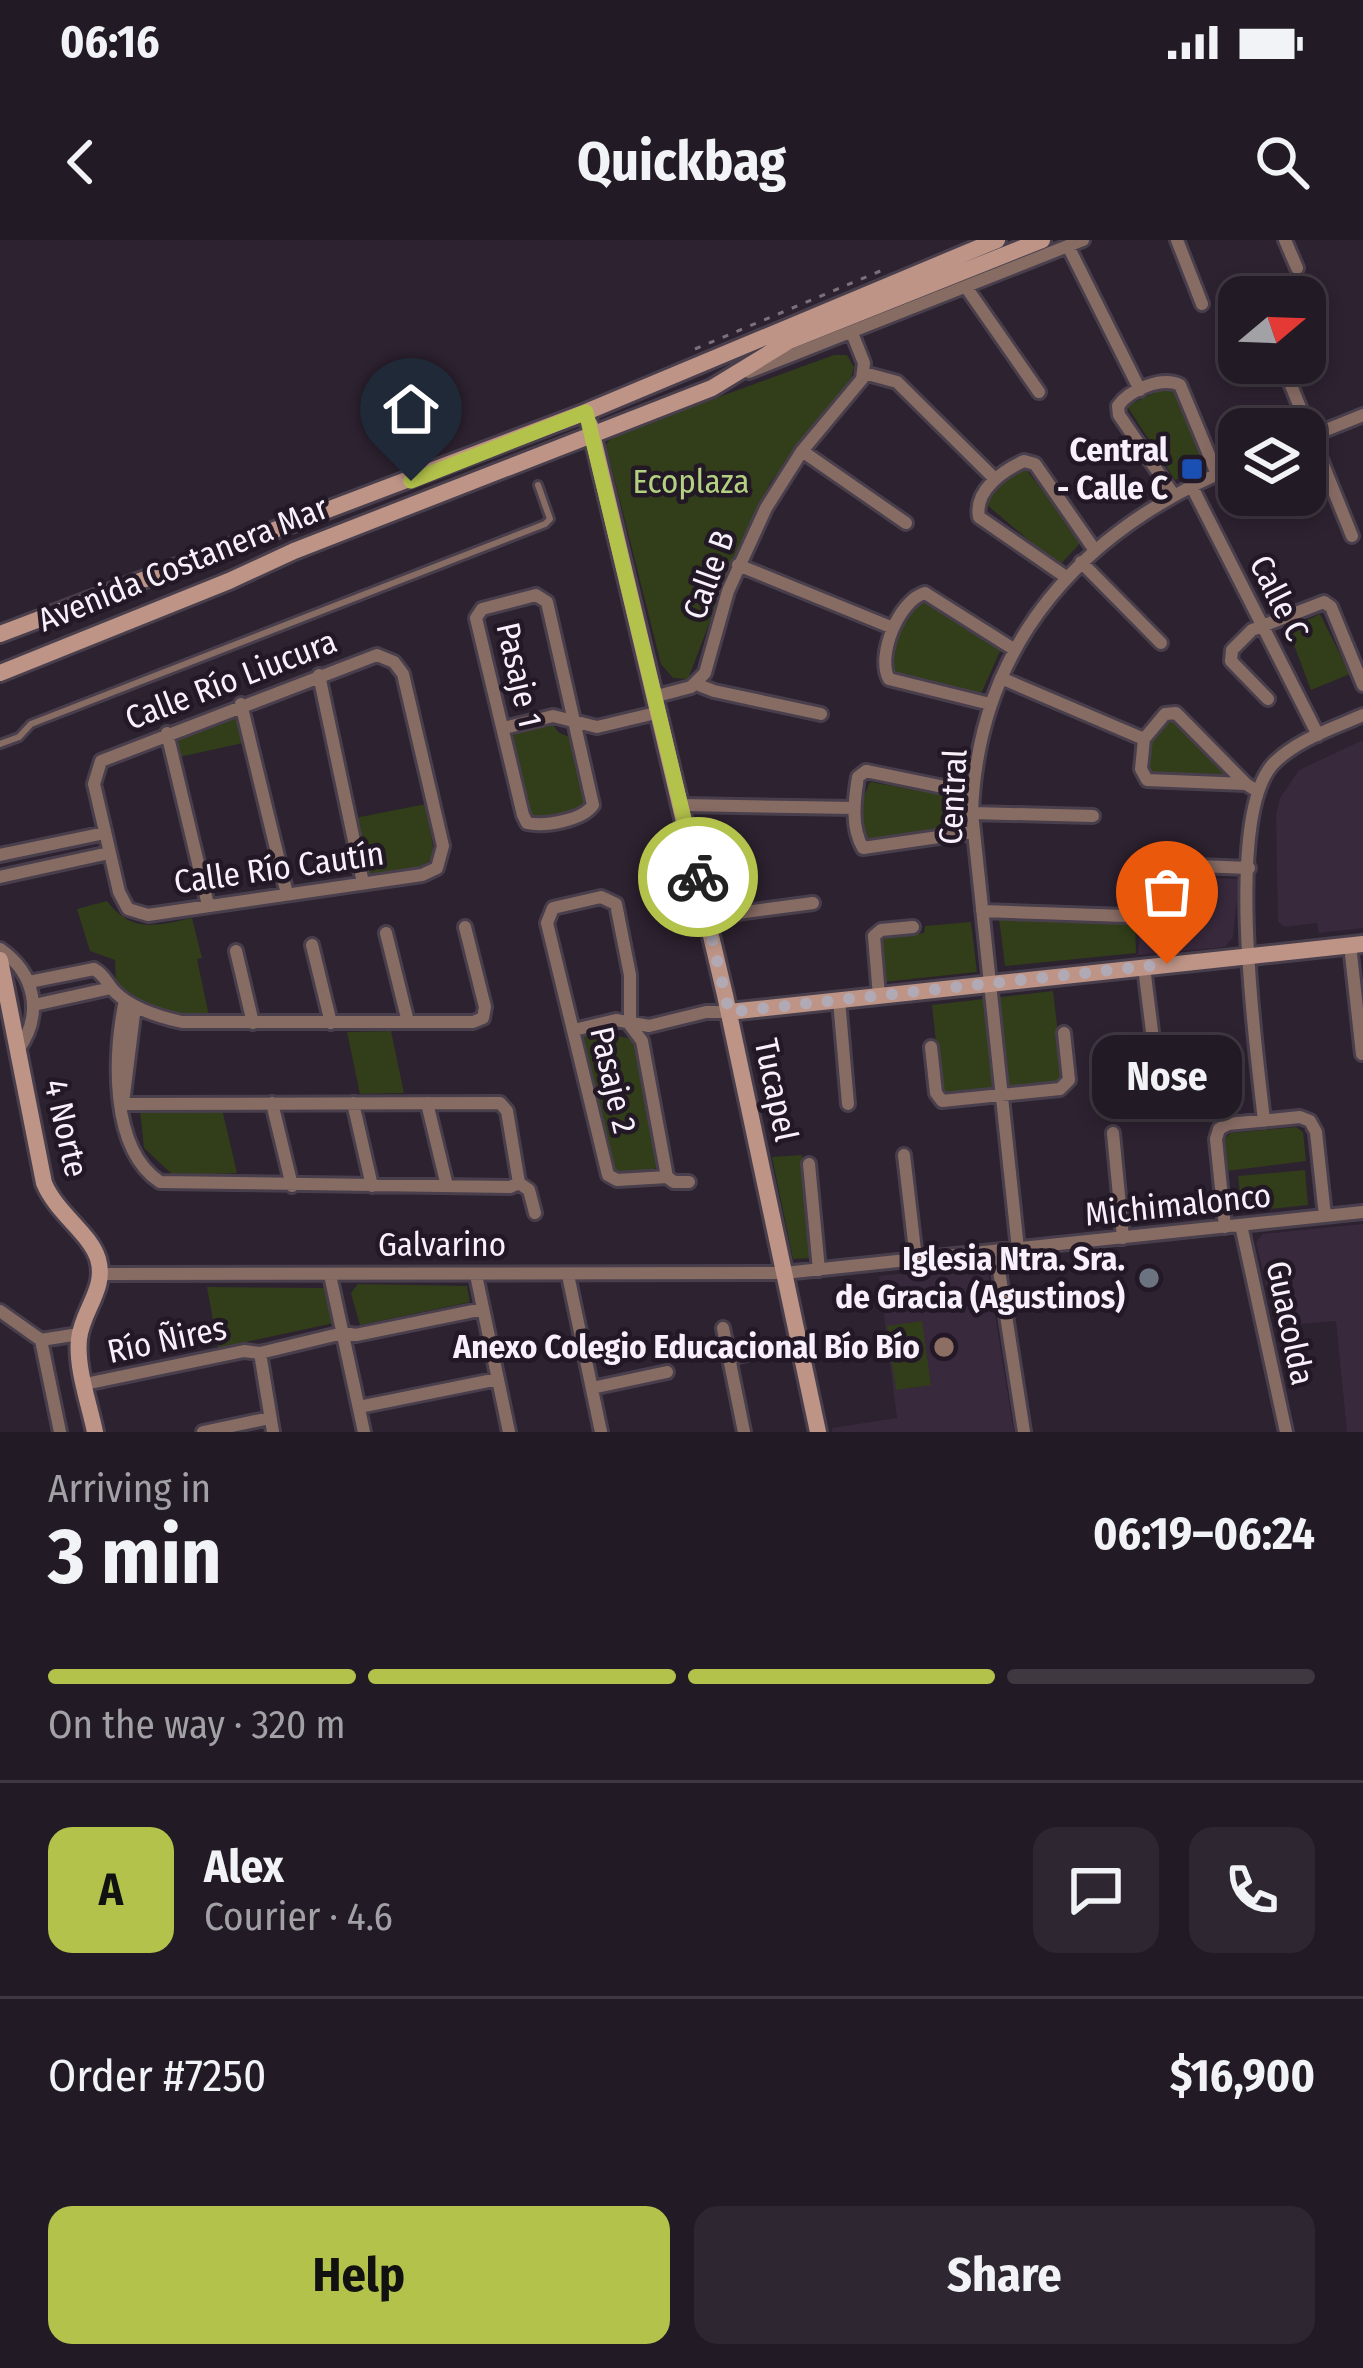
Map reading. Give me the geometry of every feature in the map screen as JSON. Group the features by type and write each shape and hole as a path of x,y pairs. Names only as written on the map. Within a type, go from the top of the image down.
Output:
{"main road":[{"name":"Avenida Costanera Mar","path":"0,634 586,412 997,240"},
{"name":"Avenida Costanera Mar","path":"0,673 294,550 725,382 789,341 1042,240"},
{"name":"Tucapel","path":"586,412 682,805 818,1432"},
{"path":"729,1012 1357,944"},
{"name":"4 Norte","path":"0,960 44,1183 61,1213 92,1245 100,1274"},
{"path":"94,1432 79,1334 100,1274"}],"street":[{"name":"Avenida Costanera Mar","path":"725,382 1083,240"},
{"path":"1177,240 1202,304"},
{"path":"1286,240 1297,268"},
{"path":"1068,246 1140,390"},
{"path":"966,287 1039,392"},
{"path":"852,333 864,373 897,382 994,479"},
{"name":"Calle B","path":"696,683 707,668 738,565 766,508 802,451 864,373"},
{"path":"1173,494 1119,415 1122,398 1167,380 1180,385 1217,474"},
{"path":"1326,430 1363,415"},
{"path":"802,451 907,523"},
{"path":"1066,577 979,518 978,502 994,479 1024,461 1035,464 1094,549"},
{"name":"Central","path":"1018,1249 972,813 990,704 1015,650 1066,577 1094,549 1173,494 1217,474"},
{"path":"1326,478 1352,536"},
{"name":"Calle C","path":"1191,485 1318,735"},
{"path":"1081,562 1161,643"},
{"path":"738,565 893,628"},
{"path":"990,704 889,680 884,666 893,628 912,598 925,593 1015,650"},
{"name":"Pasaje 1","path":"536,595 547,602 592,809 536,825 524,819 504,728 476,619 486,607 536,595"},
{"path":"1268,699 1230,657 1243,637 1262,625 1327,602 1363,685"},
{"name":"Calle Río Liucura","path":"105,833 94,784 97,766 106,757 370,656 388,658 403,674 443,846 441,863"},
{"path":"319,675 363,883"},
{"path":"1000,678 1144,739"},
{"path":"504,728 553,716 602,726 696,683 821,714"},
{"path":"242,704 286,894"},
{"path":"1176,713 1252,787 1147,780 1141,770 1144,739 1166,714 1176,713"},
{"path":"1264,1121 1246,956 1252,787 1280,758 1363,715"},
{"path":"167,733 208,905"},
{"path":"973,793 866,771 858,777 854,808 862,848 973,832"},
{"path":"682,805 854,808"},
{"path":"972,813 1093,816"},
{"path":"0,855 105,833 110,854 0,877"},
{"name":"Calle Río Cautín","path":"110,854 124,905 142,915 428,874 441,863"},
{"path":"982,910 1126,916 1138,907 1141,871 1148,864 1250,868"},
{"name":"Pasaje 2","path":"630,1025 630,975 614,901 602,897 556,907 548,913 547,923 608,1175 617,1180 667,1177 689,1182"},
{"path":"707,917 813,903"},
{"path":"29,982 94,969 130,1003 182,1022 473,1022 483,1018 485,1007 465,927"},
{"path":"879,996 874,936 881,930 914,927"},
{"path":"386,933 408,1022"},
{"path":"1357,944 1362,1054"},
{"path":"312,945 331,1023"},
{"path":"0,949 20,964 34,1005 32,1026 18,1050"},
{"path":"236,951 254,1023"},
{"path":"1144,967 1157,1072"},
{"path":"34,1005 111,988"},
{"path":"839,1000 848,1104"},
{"path":"130,1003 122,1104 133,1153 160,1182 292,1186 519,1183"},
{"path":"574,1030 616,1020 630,1025 729,1012"},
{"path":"630,1025 642,1041 667,1177"},
{"path":"931,1047 940,1099 1002,1095 1067,1086 1064,1033"},
{"path":"272,1103 292,1186"},
{"path":"352,1103 372,1186"},
{"path":"427,1103 447,1186"},
{"path":"122,1104 503,1105 519,1183 529,1190 536,1213"},
{"path":"1225,1227 1216,1134 1225,1125 1300,1117 1313,1124 1325,1216"},
{"path":"1113,1133 1123,1238"},
{"path":"904,1155 916,1259"},
{"path":"809,1164 820,1270"},
{"name":"Michimalonco","path":"784,1273 1363,1212"},
{"name":"Guacolda","path":"1241,1225 1286,1432"},
{"path":"996,1251 1024,1432"},
{"name":"Galvarino","path":"100,1274 784,1273"},
{"path":"331,1275 364,1432"},
{"path":"476,1275 509,1432"},
{"path":"568,1275 601,1432"},
{"name":"Río Ñires","path":"85,1384 484,1309"},
{"path":"0,1311 40,1340 60,1432"},
{"path":"723,1328 745,1432"},
{"path":"40,1340 79,1334"},
{"path":"729,1358 799,1342"},
{"path":"203,1432 272,1425 260,1354"},
{"path":"592,1388 667,1372"},
{"path":"359,1407 498,1379"}],"lane":[{"path":"0,744 19,737 31,724 545,524 550,519 538,484"}],"path":[{"path":"685,353 898,264"}],"shaded area":[{"path":"1363,740 1363,928 1319,933 1317,923 1285,927 1278,922 1276,815 1280,798 1299,770"},
{"path":"1145,875 1239,879 1233,937 1225,947 1138,955"},
{"path":"1363,1224 1363,1432 1347,1432 1336,1321 1276,1326 1256,1242 1263,1234"},
{"name":"Anexo Colegio Educacional Bío Bío","path":"987,1265 1014,1432 832,1432 832,1428 897,1418 879,1276"}],"green space":[{"name":"Ecoplaza","path":"834,355 847,355 854,367 851,378 770,483 688,679 673,678 661,664 606,445 612,436"},
{"path":"1166,387 1179,399 1204,466 1175,480 1127,406"},
{"path":"1023,466 1083,540 1059,566 986,504"},
{"path":"920,597 1002,647 980,696 893,675 889,667 896,628"},
{"path":"1320,614 1350,674 1311,690 1288,629"},
{"path":"237,717 243,743 179,757 175,741"},
{"path":"1173,717 1228,773 1226,778 1150,774 1146,769 1148,742"},
{"path":"551,722 558,732 573,739 589,801 583,808 535,819 528,815 511,741 515,732"},
{"path":"870,782 960,797 962,828 866,839 859,807"},
{"path":"426,804 435,858 412,871 368,876 355,818"},
{"path":"107,901 135,923 156,925 192,918 209,1016 160,1010 116,985 115,960 90,951 77,909"},
{"path":"999,919 1135,924 1136,953 1005,966"},
{"path":"971,922 977,972 883,982 879,938 924,933 925,926"},
{"path":"1053,991 1063,1075 1056,1084 950,1095 941,1089 932,1005"},
{"path":"613,1027 618,1036 636,1040 659,1164 652,1172 618,1173 613,1167 584,1037 588,1031"},
{"path":"391,1031 404,1093 360,1094 347,1032"},
{"path":"222,1109 237,1173 174,1176 144,1148 140,1110"},
{"path":"1296,1127 1303,1132 1306,1161 1226,1171 1224,1139 1231,1133"},
{"path":"802,1155 813,1258 793,1259 772,1157"},
{"path":"1305,1170 1308,1205 1242,1212 1238,1176"},
{"path":"358,1284 467,1286 470,1302 360,1325 351,1293"},
{"path":"207,1287 326,1288 334,1323 218,1348"},
{"path":"922,1321 931,1385 896,1390 887,1326"}],"way so far":[{"path":"698,877 729,1012 1167,964"}],"place":[{"name":"Central - Calle C","path":"1192,469"},
{"name":"Nose","path":"1167,964"},
{"name":"Iglesia Ntra. Sra. de Gracia (Agustinos)","path":"1149,1278"},
{"name":"Anexo Colegio Educacional Bío Bío","path":"944,1347"}],"route":[{"path":"411,481 586,412 698,877"}]}
